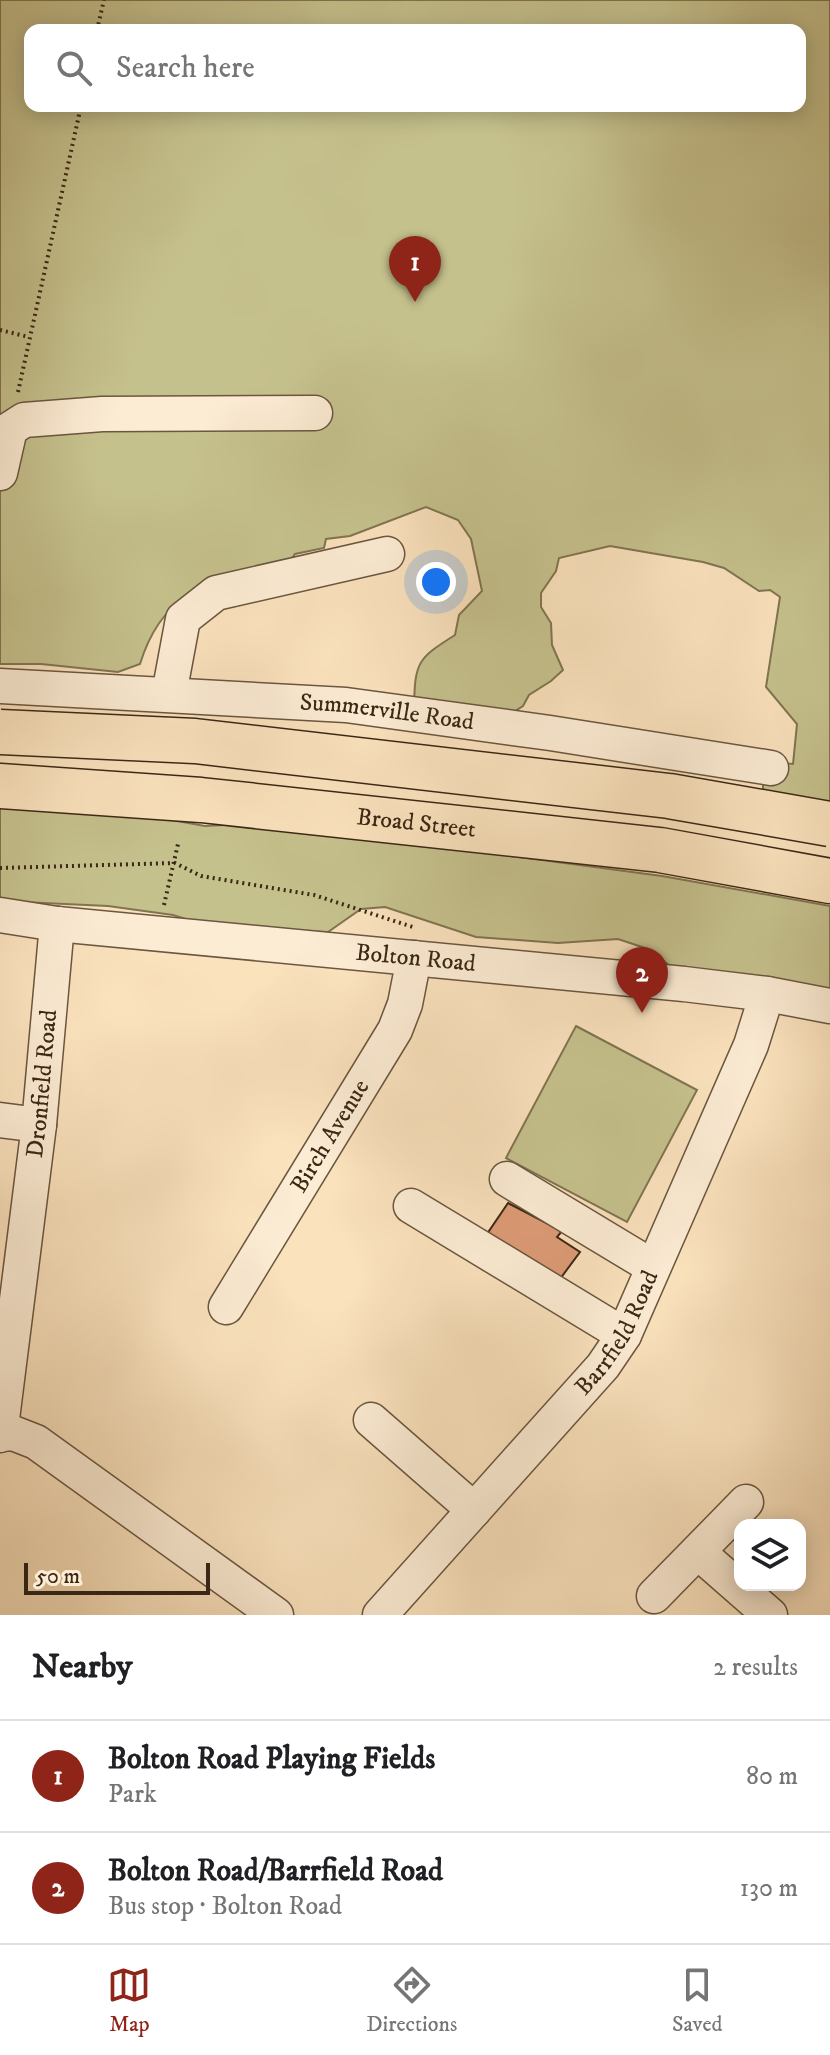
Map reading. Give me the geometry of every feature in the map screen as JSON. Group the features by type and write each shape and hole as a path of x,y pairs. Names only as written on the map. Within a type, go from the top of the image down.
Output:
{"highway":[{"path":"0,732 195,741 669,796 830,824"},
{"name":"Broad Street","path":"0,786 201,800 660,850 830,881"}],"street":[{"path":"0,473 10,429 24,420 102,414 315,413"},
{"path":"169,694 183,619 216,593 387,554"},
{"name":"Summerville Road","path":"0,686 346,705 771,768"},
{"name":"Bolton Road","path":"0,915 57,924 417,944 767,994 830,1006"},
{"name":"Dronfield Road","path":"0,1435 39,1125 57,924"},
{"name":"Birch Avenue","path":"226,1307 395,1030 405,1004 417,944"},
{"name":"Barrfield Road","path":"380,1615 603,1366 624,1335 751,1045 767,994"},
{"path":"0,1120 39,1125"},
{"path":"507,1179 653,1267"},
{"path":"411,1206 624,1335"},
{"path":"371,1420 474,1510"},
{"path":"0,1435 13,1433 36,1442 276,1615"},
{"path":"654,1596 746,1502"},
{"path":"698,1552 770,1615"}],"path":[{"path":"98,24 104,0"},
{"path":"10,429 80,112"},
{"path":"0,330 30,337"},
{"path":"163,908 178,844"},
{"path":"0,868 175,863 201,876 314,895 409,924 417,944"}],"shaded area":[{"path":"0,0 830,0 830,808 763,792 763,777 783,763 793,764 797,724 766,687 780,597 770,590 759,591 724,568 703,562 610,546 559,558 556,571 541,593 541,607 551,623 552,645 563,670 529,695 523,706 504,718 414,707 415,680 421,663 433,650 455,635 459,615 482,591 471,539 458,520 426,507 350,536 326,539 324,548 295,554 289,563 239,575 197,590 179,601 164,617 151,637 140,664 118,672 41,664 0,664"},
{"path":"0,796 82,804 205,826 263,823 662,876 830,906 830,991 672,968 651,950 618,939 558,943 476,937 385,907 361,909 328,932 195,922 173,915 108,906 0,901"},
{"path":"576,1026 697,1090 627,1222 506,1158"}],"building":[{"path":"508,1203 562,1231 557,1237 580,1252 560,1279 487,1234"}],"place":[{"name":"Bolton Road Playing Fields","path":"415,302"},
{"name":"Bolton Road/Barrfield Road","path":"642,1013"}]}
